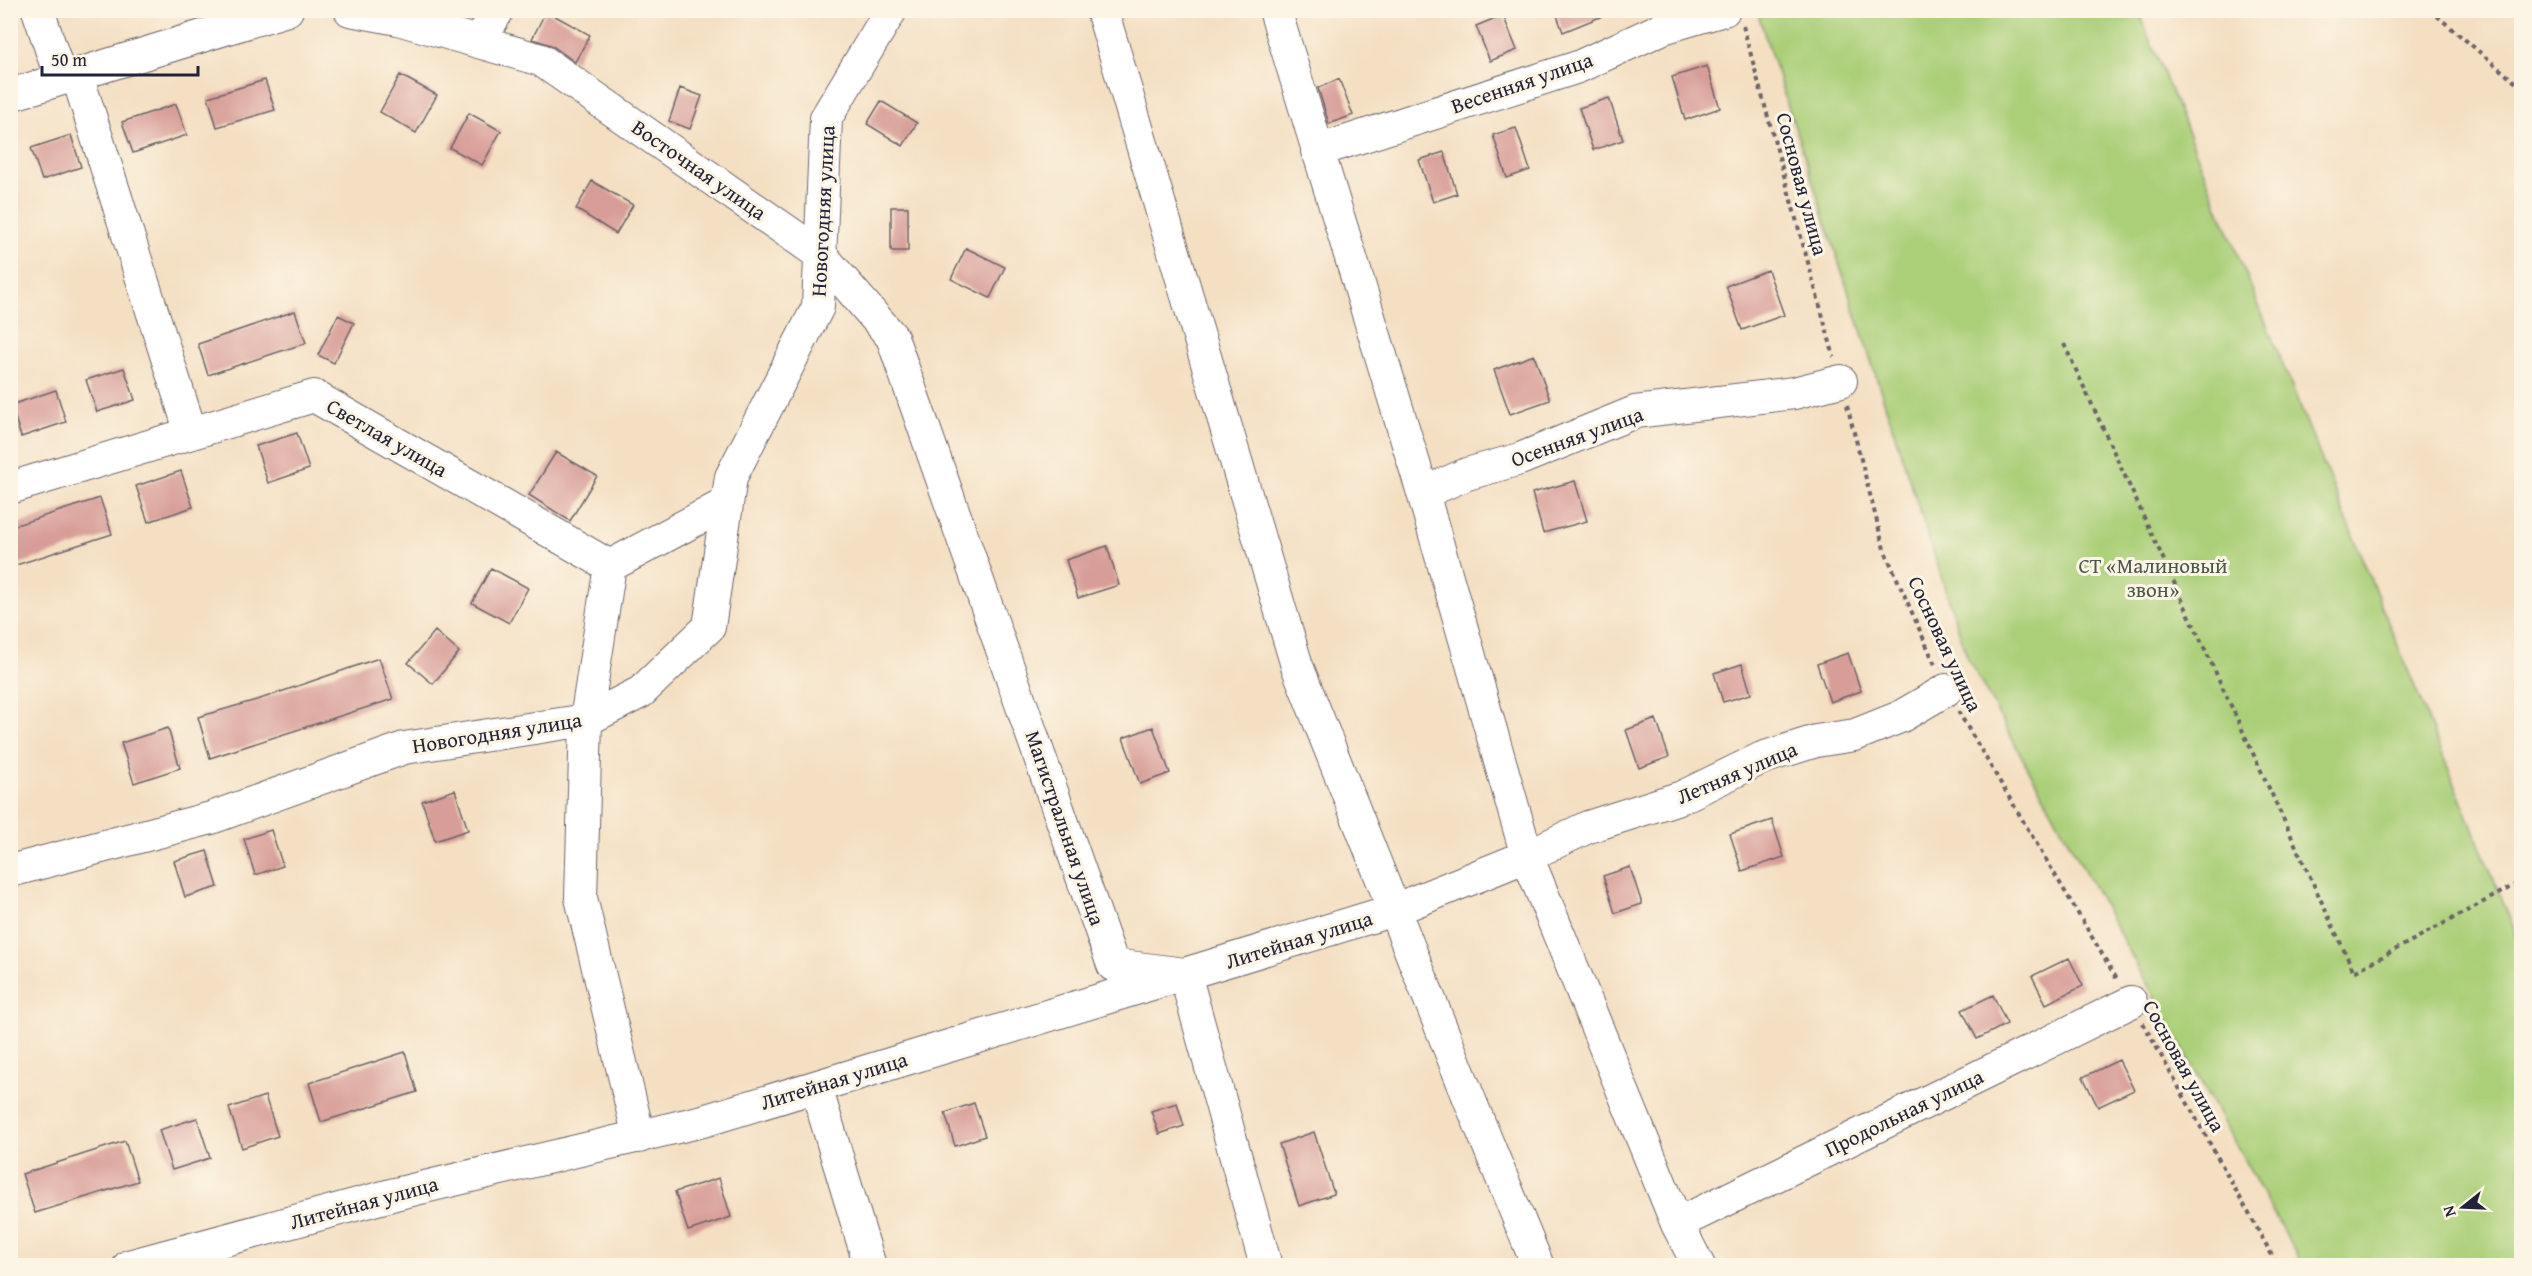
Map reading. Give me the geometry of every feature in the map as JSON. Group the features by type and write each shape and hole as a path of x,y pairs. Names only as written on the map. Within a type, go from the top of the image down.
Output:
{"street":[{"path":"38,10 69,77 191,433"},
{"path":"10,95 286,10"},
{"name":"Восточная улица","path":"350,10 398,19 541,60 821,255 892,337"},
{"path":"478,42 498,10"},
{"name":"Новогодняя улица","path":"10,871 211,818 404,748 586,720 641,692 709,627 731,477 818,307 826,118 891,10"},
{"path":"1102,10 1297,666 1538,1266"},
{"path":"1275,10 1423,493 1527,856 1677,1224 1699,1266"},
{"name":"Весенняя улица","path":"1317,151 1578,67 1663,28 1733,16"},
{"name":"Магистральная улица","path":"892,337 1113,965 1185,974"},
{"name":"Осенняя улица","path":"1423,493 1467,474 1520,459 1635,411 1794,393 1841,381"},
{"name":"Светлая улица","path":"10,488 314,396 610,566"},
{"path":"639,1137 581,898 586,720 610,566 727,503"},
{"name":"Летняя улица","path":"1527,856 1588,827 1682,797 1762,758 1816,741 1855,735 1899,717 1946,690"},
{"name":"Литейная улица","path":"129,1266 395,1194 703,1121 1394,910 1527,856"},
{"path":"1185,974 1266,1266"},
{"name":"Продольная улица","path":"1677,1224 2131,1002"},
{"path":"816,1087 870,1266"}],"path":[{"path":"2430,10 2522,88"},
{"name":"Сосновая улица","path":"1733,16 1841,381 1884,549 1946,690 2131,1002 2278,1266"},
{"path":"2064,344 2354,972 2522,881"}],"green space":[{"name":"СТ «Малиновый звон»","path":"1757,11 2138,11 2521,946 2521,1265 2302,1265 1968,659"}],"building":[{"path":"1555,10 1615,10 1615,11 1563,32"},
{"path":"546,11 590,35 575,62 551,45 532,39"},
{"path":"1503,15 1517,50 1490,61 1476,26"},
{"path":"1707,66 1720,108 1685,120 1672,77"},
{"path":"400,75 437,95 416,133 380,112"},
{"path":"1339,79 1353,115 1329,124 1318,88"},
{"path":"265,80 275,110 217,127 208,97"},
{"path":"680,88 702,96 690,129 669,121"},
{"path":"1609,98 1623,140 1593,150 1579,108"},
{"path":"881,101 917,123 903,146 867,124"},
{"path":"176,104 187,135 133,153 122,122"},
{"path":"469,113 501,131 482,165 450,148"},
{"path":"1516,128 1530,170 1507,178 1493,135"},
{"path":"71,135 81,167 42,180 31,148"},
{"path":"1444,152 1457,194 1433,202 1419,160"},
{"path":"592,181 633,205 616,234 576,209"},
{"path":"891,207 908,207 908,251 891,251"},
{"path":"966,248 1005,267 990,298 951,279"},
{"path":"1768,270 1784,315 1742,330 1726,286"},
{"path":"295,311 306,343 208,375 198,344"},
{"path":"338,315 354,323 334,363 318,355"},
{"path":"1534,355 1550,400 1510,414 1494,370"},
{"path":"124,368 135,400 97,412 86,380"},
{"path":"56,390 66,422 21,437 11,405"},
{"path":"297,433 309,469 268,483 256,446"},
{"path":"556,452 597,476 570,521 529,495"},
{"path":"181,471 193,507 148,522 136,486"},
{"path":"1575,481 1587,521 1543,533 1532,493"},
{"path":"100,498 112,534 10,567 10,527"},
{"path":"1107,546 1119,585 1078,598 1066,560"},
{"path":"491,568 528,588 509,623 472,603"},
{"path":"435,631 459,652 433,684 408,663"},
{"path":"1848,653 1861,691 1830,702 1817,664"},
{"path":"379,658 393,699 210,758 198,717 263,698"},
{"path":"1742,664 1751,694 1723,702 1714,673"},
{"path":"1656,719 1669,757 1639,768 1626,730"},
{"path":"1153,727 1170,773 1140,784 1123,738"},
{"path":"168,728 180,768 134,783 121,743"},
{"path":"455,790 468,830 435,841 422,801"},
{"path":"1772,820 1784,857 1742,871 1730,834"},
{"path":"271,830 283,866 255,875 244,839"},
{"path":"207,851 218,887 185,897 174,861"},
{"path":"1630,867 1642,904 1615,913 1603,876"},
{"path":"2069,958 2083,986 2046,1004 2032,976"},
{"path":"1993,995 2007,1024 1977,1039 1962,1010"},
{"path":"405,1052 417,1092 321,1122 309,1083"},
{"path":"2119,1060 2134,1090 2098,1107 2083,1077"},
{"path":"265,1096 278,1136 242,1148 229,1108"},
{"path":"974,1103 985,1136 955,1146 945,1113"},
{"path":"1177,1103 1184,1126 1159,1134 1151,1111"},
{"path":"197,1118 210,1158 172,1170 159,1130"},
{"path":"1314,1132 1334,1194 1299,1206 1279,1144"},
{"path":"125,1141 138,1181 35,1213 22,1174"},
{"path":"719,1178 731,1217 688,1231 675,1192"}]}
